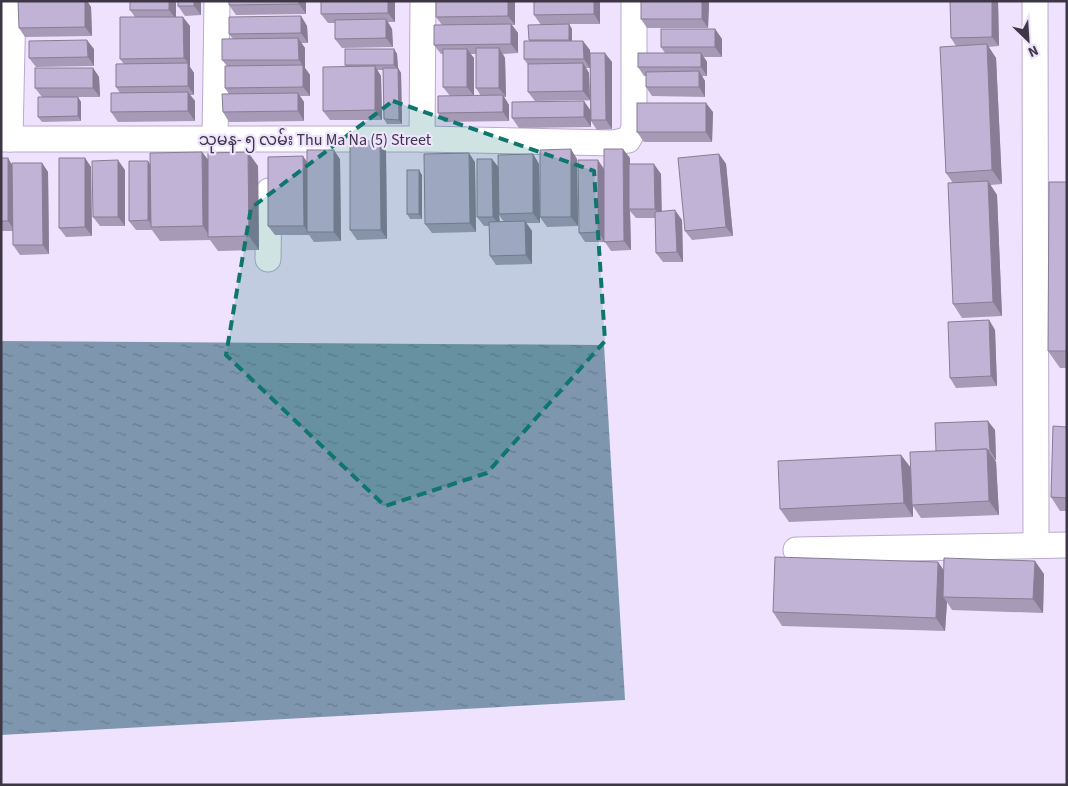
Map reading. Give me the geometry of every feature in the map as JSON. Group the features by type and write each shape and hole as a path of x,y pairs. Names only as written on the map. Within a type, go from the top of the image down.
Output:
{"street":[{"path":"6,139 13,1"},
{"path":"215,139 217,1"},
{"path":"422,139 423,1"},
{"name":"သုမန- ၅ လမ်း Thu Ma Na (5) Street","path":"6,139 215,139 269,155 422,139 613,142 628,140 634,129 634,1"},
{"path":"1035,1 1036,545"},
{"path":"268,259 269,155"},
{"path":"796,550 1067,545"}],"highlighted area":[{"path":"393,101 594,171 605,341 487,473 385,506 226,355 251,208"}],"water":[{"path":"1,341 604,345 625,700 1,735"}],"building":[{"path":"18,1 85,1 85,27 19,28"},
{"path":"130,1 169,1 169,10 130,10"},
{"path":"178,1 194,1 194,6 178,6"},
{"path":"229,1 299,1 299,4 229,5"},
{"path":"321,1 388,1 388,13 321,14"},
{"path":"436,1 508,1 508,16 436,17"},
{"path":"534,1 594,1 594,14 534,15"},
{"path":"641,1 702,1 702,19 641,19"},
{"path":"950,1 992,1 992,37 951,38"},
{"path":"301,16 301,33 229,34 229,17"},
{"path":"120,17 183,17 184,58 120,59"},
{"path":"386,19 386,38 335,39 335,20"},
{"path":"511,24 511,44 434,45 434,25"},
{"path":"569,24 569,40 529,40 528,25"},
{"path":"661,29 715,29 715,47 661,47"},
{"path":"298,38 299,60 222,60 222,39"},
{"path":"87,40 88,57 29,58 29,41"},
{"path":"524,41 583,41 584,59 524,59"},
{"path":"987,44 992,170 946,173 940,47"},
{"path":"476,48 499,48 499,88 476,88"},
{"path":"345,49 394,49 394,65 345,65"},
{"path":"443,49 467,49 467,87 443,87"},
{"path":"590,53 605,53 606,120 591,120"},
{"path":"638,53 701,53 701,67 638,67"},
{"path":"188,63 188,86 116,87 116,64"},
{"path":"583,63 583,91 528,92 528,64"},
{"path":"303,65 303,87 225,88 225,66"},
{"path":"375,66 375,110 323,111 323,67"},
{"path":"35,68 93,68 93,88 35,88"},
{"path":"383,68 398,68 399,120 384,119"},
{"path":"699,71 699,87 646,87 646,72"},
{"path":"188,92 188,111 111,112 111,93"},
{"path":"298,93 298,111 223,112 222,94"},
{"path":"503,95 503,112 438,113 438,96"},
{"path":"38,97 78,97 78,116 38,117"},
{"path":"584,101 584,117 512,118 512,102"},
{"path":"637,103 706,103 706,132 637,132"},
{"path":"350,141 380,141 381,230 350,230"},
{"path":"571,149 571,217 540,217 540,150"},
{"path":"604,149 623,149 624,241 604,242"},
{"path":"307,150 334,150 334,232 307,232"},
{"path":"202,152 203,226 151,227 150,153"},
{"path":"248,152 249,236 208,237 208,153"},
{"path":"469,153 470,223 425,224 424,154"},
{"path":"533,154 533,213 499,214 498,155"},
{"path":"719,154 726,227 685,231 678,158"},
{"path":"303,156 304,226 268,226 268,157"},
{"path":"1,158 8,158 8,221 1,221"},
{"path":"59,158 85,158 85,227 59,228"},
{"path":"477,159 492,159 493,217 477,217"},
{"path":"118,160 118,217 93,217 92,161"},
{"path":"578,160 598,160 598,232 579,233"},
{"path":"129,161 148,161 148,220 129,221"},
{"path":"12,163 42,163 43,245 13,245"},
{"path":"629,164 654,164 655,209 629,209"},
{"path":"407,170 419,170 419,214 407,214"},
{"path":"988,181 993,302 953,304 948,183"},
{"path":"1049,182 1067,182 1067,351 1048,351"},
{"path":"675,210 677,252 656,253 655,212"},
{"path":"525,221 526,255 490,256 489,222"},
{"path":"989,320 991,376 950,378 948,322"},
{"path":"988,421 990,450 936,451 935,423"},
{"path":"1053,426 1067,427 1067,498 1051,497"},
{"path":"987,449 989,501 912,505 910,452"},
{"path":"901,455 904,503 780,509 778,461"},
{"path":"775,557 938,562 936,618 773,612"},
{"path":"944,558 1035,561 1033,599 943,597"}]}
